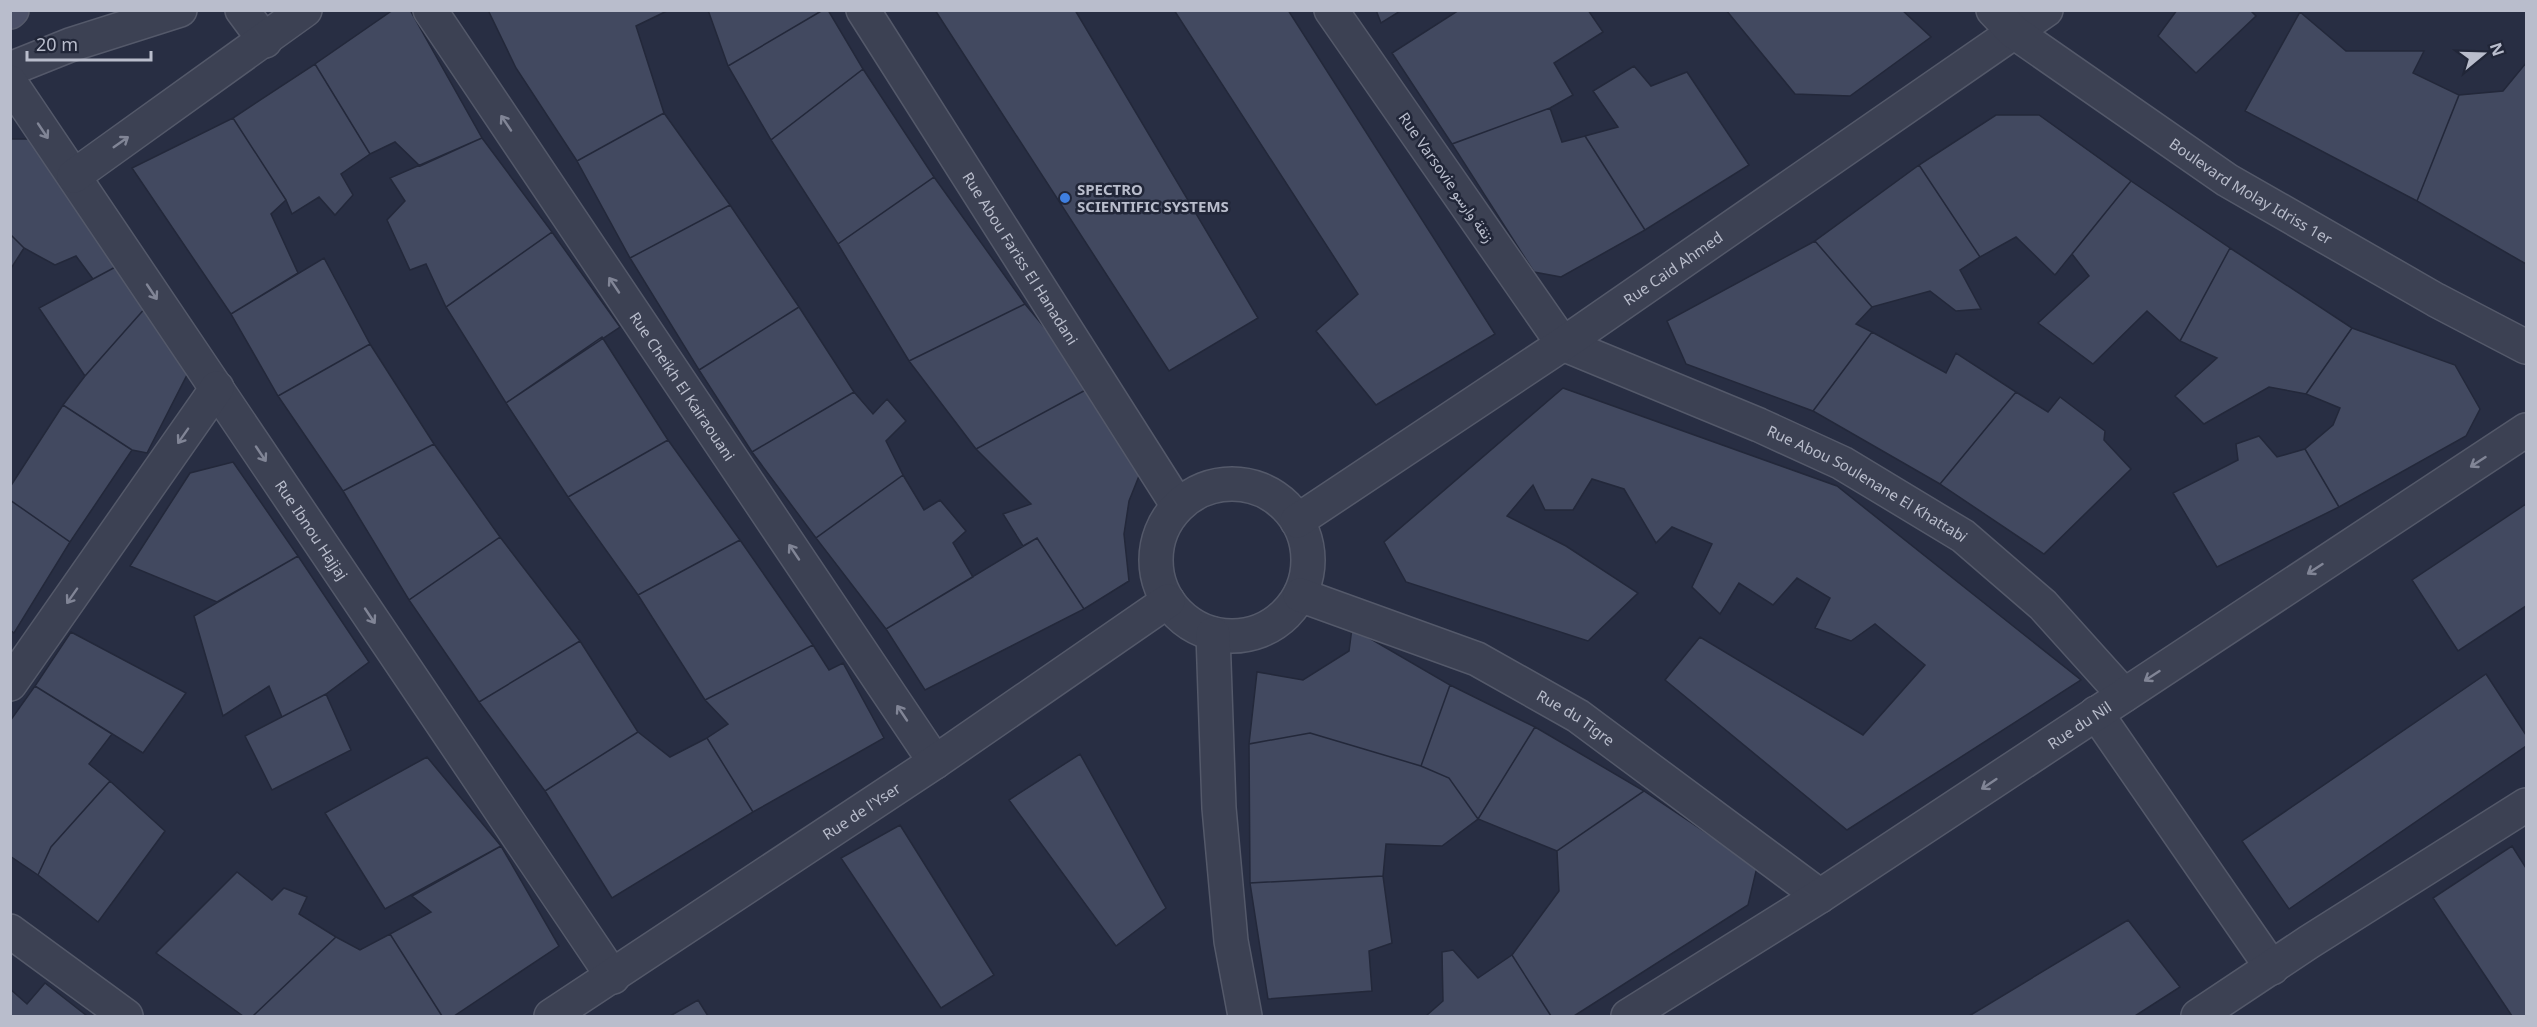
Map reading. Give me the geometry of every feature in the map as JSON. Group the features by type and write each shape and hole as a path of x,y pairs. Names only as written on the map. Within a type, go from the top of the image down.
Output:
{"street":[{"path":"10,69 70,45 180,10"},
{"path":"242,10 265,41"},
{"path":"74,176 265,41 305,10"},
{"name":"Rue Cheikh El Kairaouani","path":"430,10 935,762"},
{"name":"Rue Abou Fariss El Hanadani","path":"863,10 1178,506"},
{"name":"Rue Varsovie زنقة وارسو","path":"1331,10 1563,344"},
{"name":"Rue Caid Ahmed","path":"1297,521 1563,344 2003,21 2046,10"},
{"name":"Boulevard Molay Idriss 1er","path":"2003,21 2227,180 2436,300 2526,347"},
{"name":"Rue Ibnou Hajjaj","path":"10,82 613,977"},
{"name":"Rue Abou Soulenane El Khattabi","path":"1563,344 1760,426 1842,463 1963,536 2043,605 2124,695"},
{"path":"10,684 217,388"},
{"name":"Rue du Nil","path":"1628,1017 1820,896 2526,430"},
{"path":"1229,483 1241,484 1274,496 1291,511 1297,521 1305,539 1308,558 1306,577 1300,595 1284,615 1263,629 1239,636 1214,634 1183,618 1168,601 1158,578 1157,552 1163,527 1178,506 1207,488 1229,483"},
{"name":"Rue du Tigre","path":"1300,595 1477,659 1578,716 1820,896"},
{"name":"Rue de l'Yser","path":"551,1017 935,762 1168,601"},
{"path":"1214,634 1219,808 1231,941 1245,1017"},
{"path":"2096,713 2272,968"},
{"path":"2198,1017 2526,806"},
{"path":"10,931 126,1017"}],"building":[{"path":"393,10 410,10 482,138 420,166 395,142 370,154 315,64"},
{"path":"488,10 669,10 636,26 664,113 577,161 516,68"},
{"path":"708,10 823,10 728,66"},
{"path":"823,10 828,10 863,69 771,140 728,66"},
{"path":"935,10 1075,10 1258,318 1169,371"},
{"path":"1174,10 1288,10 1495,334 1376,405 1316,331 1358,294"},
{"path":"1376,10 1402,10 1381,23"},
{"path":"1459,10 1588,10 1603,32 1554,63 1573,95 1550,108 1452,144 1392,53"},
{"path":"1726,10 1902,10 1931,37 1850,96 1795,94"},
{"path":"2177,10 2250,10 2256,16 2196,73 2158,36"},
{"path":"2300,12 2346,51 2424,51 2413,73 2459,95 2417,201 2245,111"},
{"path":"2526,63 2526,264 2417,201 2459,95 2503,91"},
{"path":"315,64 370,154 341,174 353,195 335,215 319,197 292,214 286,200 233,118"},
{"path":"1634,66 1651,86 1687,72 1749,165 1645,230 1585,136 1618,127 1593,91"},
{"path":"863,69 934,177 838,244 771,140"},
{"path":"1550,108 1562,142 1585,136 1645,230 1561,277 1534,272 1452,144"},
{"path":"664,113 730,205 630,258 577,161"},
{"path":"1996,115 2039,115 2131,181 2055,275 2016,237 1980,257 1919,165"},
{"path":"233,118 286,200 271,214 298,273 231,314 132,168"},
{"path":"482,138 552,232 446,307 426,264 410,270 387,220 405,201 390,178"},
{"path":"10,139 33,139 121,264 93,279 76,256 55,265 24,248 10,234"},
{"path":"1919,165 1980,257 1960,270 1981,309 1956,311 1930,291 1872,307 1815,241"},
{"path":"934,177 1025,304 909,361 838,244"},
{"path":"2131,181 2230,248 2180,341 2147,311 2093,364 2038,323 2089,276 2072,254"},
{"path":"730,205 799,307 699,370 630,258"},
{"path":"552,232 620,327 506,403 446,307"},
{"path":"10,234 24,248 10,270"},
{"path":"1815,241 1872,307 1856,324 1872,332 1813,411 1686,364 1667,321"},
{"path":"2230,248 2352,328 2306,394 2269,387 2204,424 2175,396 2217,358 2180,341"},
{"path":"324,258 370,344 278,396 231,314"},
{"path":"121,264 147,306 85,376 39,308"},
{"path":"1025,304 1093,386 976,449 909,361"},
{"path":"147,306 190,369 147,453 132,450 63,405 85,376"},
{"path":"799,307 854,392 752,452 699,370"},
{"path":"2352,328 2455,365 2480,409 2466,436 2339,507 2305,449 2333,425 2340,408 2306,394"},
{"path":"1872,332 1946,373 1956,353 2016,392 1940,484 1813,411"},
{"path":"602,337 668,440 568,497 506,403"},
{"path":"370,344 434,444 343,491 278,396"},
{"path":"1093,386 1141,471 1129,501 1124,534 1129,581 1084,609 1037,538 1023,546 1003,514 1031,504 976,449"},
{"path":"1563,388 1837,486 2081,680 1847,830 1665,680 1700,637 1863,735 1925,665 1875,624 1851,641 1815,628 1830,598 1797,578 1773,605 1739,583 1720,614 1692,587 1712,544 1672,527 1656,543 1624,489 1592,479 1573,510 1545,510 1533,485 1507,516 1566,546 1638,593 1588,641 1406,582 1384,542"},
{"path":"854,392 873,414 887,399 906,421 886,441 903,475 816,538 752,452"},
{"path":"2016,392 2048,412 2060,397 2105,431 2104,440 2131,469 2044,554 1940,484"},
{"path":"63,405 132,450 70,542 10,500 10,487"},
{"path":"2259,436 2277,457 2305,449 2339,507 2217,567 2173,493 2238,460 2236,444"},
{"path":"668,440 740,540 638,595 568,497"},
{"path":"434,444 500,537 409,600 343,491"},
{"path":"233,462 298,556 217,602 130,566 190,473"},
{"path":"903,475 924,510 940,500 966,531 953,543 973,577 886,629 816,538"},
{"path":"10,500 70,542 14,633 10,630"},
{"path":"2526,504 2526,606 2458,651 2412,580"},
{"path":"500,537 580,641 479,702 409,600"},
{"path":"1037,538 1084,609 925,690 886,629"},
{"path":"740,540 813,645 705,700 638,595"},
{"path":"298,556 369,662 326,694 282,717 269,686 223,716 194,616"},
{"path":"1352,628 1450,685 1421,766 1310,733 1249,744 1257,672 1303,680 1349,651"},
{"path":"71,632 186,693 143,753 35,686"},
{"path":"580,641 638,732 545,791 479,702"},
{"path":"813,645 829,670 843,663 884,738 753,812 707,738 728,724 705,700"},
{"path":"2486,674 2526,735 2526,746 2289,909 2242,841"},
{"path":"1450,685 1535,727 1478,819 1449,778 1421,766"},
{"path":"35,686 112,734 89,764 110,781 51,847 38,875 10,856 10,721"},
{"path":"326,694 351,750 272,790 245,736"},
{"path":"1535,727 1644,791 1557,851 1478,819"},
{"path":"638,732 670,757 707,738 753,812 612,898 545,791"},
{"path":"1310,733 1421,766 1449,778 1478,819 1442,846 1386,844 1383,876 1250,883 1249,744"},
{"path":"1080,754 1166,908 1116,946 1009,800"},
{"path":"427,757 501,846 385,909 325,813"},
{"path":"110,781 165,831 98,922 38,875 51,847"},
{"path":"1644,791 1757,867 1748,905 1574,1016 1551,1016 1512,955 1559,891 1557,851"},
{"path":"900,825 994,975 941,1008 841,858"},
{"path":"501,846 559,946 454,1016 442,1016 390,934 431,912 412,896"},
{"path":"2512,846 2526,868 2526,1016 2512,1016 2433,898"},
{"path":"237,872 272,900 284,888 307,897 299,914 336,937 253,1016 243,1016 156,953"},
{"path":"1383,876 1392,943 1369,951 1372,991 1268,999 1250,883"},
{"path":"2128,920 2180,987 2135,1016 1969,1016"},
{"path":"390,934 442,1016 253,1016 336,937 360,950"},
{"path":"1453,950 1478,978 1512,955 1551,1016 1426,1016 1443,1001 1442,952"},
{"path":"45,983 87,1016 10,1016 10,989 27,1004"},
{"path":"698,1000 708,1016 670,1016"}],"place":[{"name":"SPECTRO SCIENTIFIC SYSTEMS","path":"1065,198"}]}
